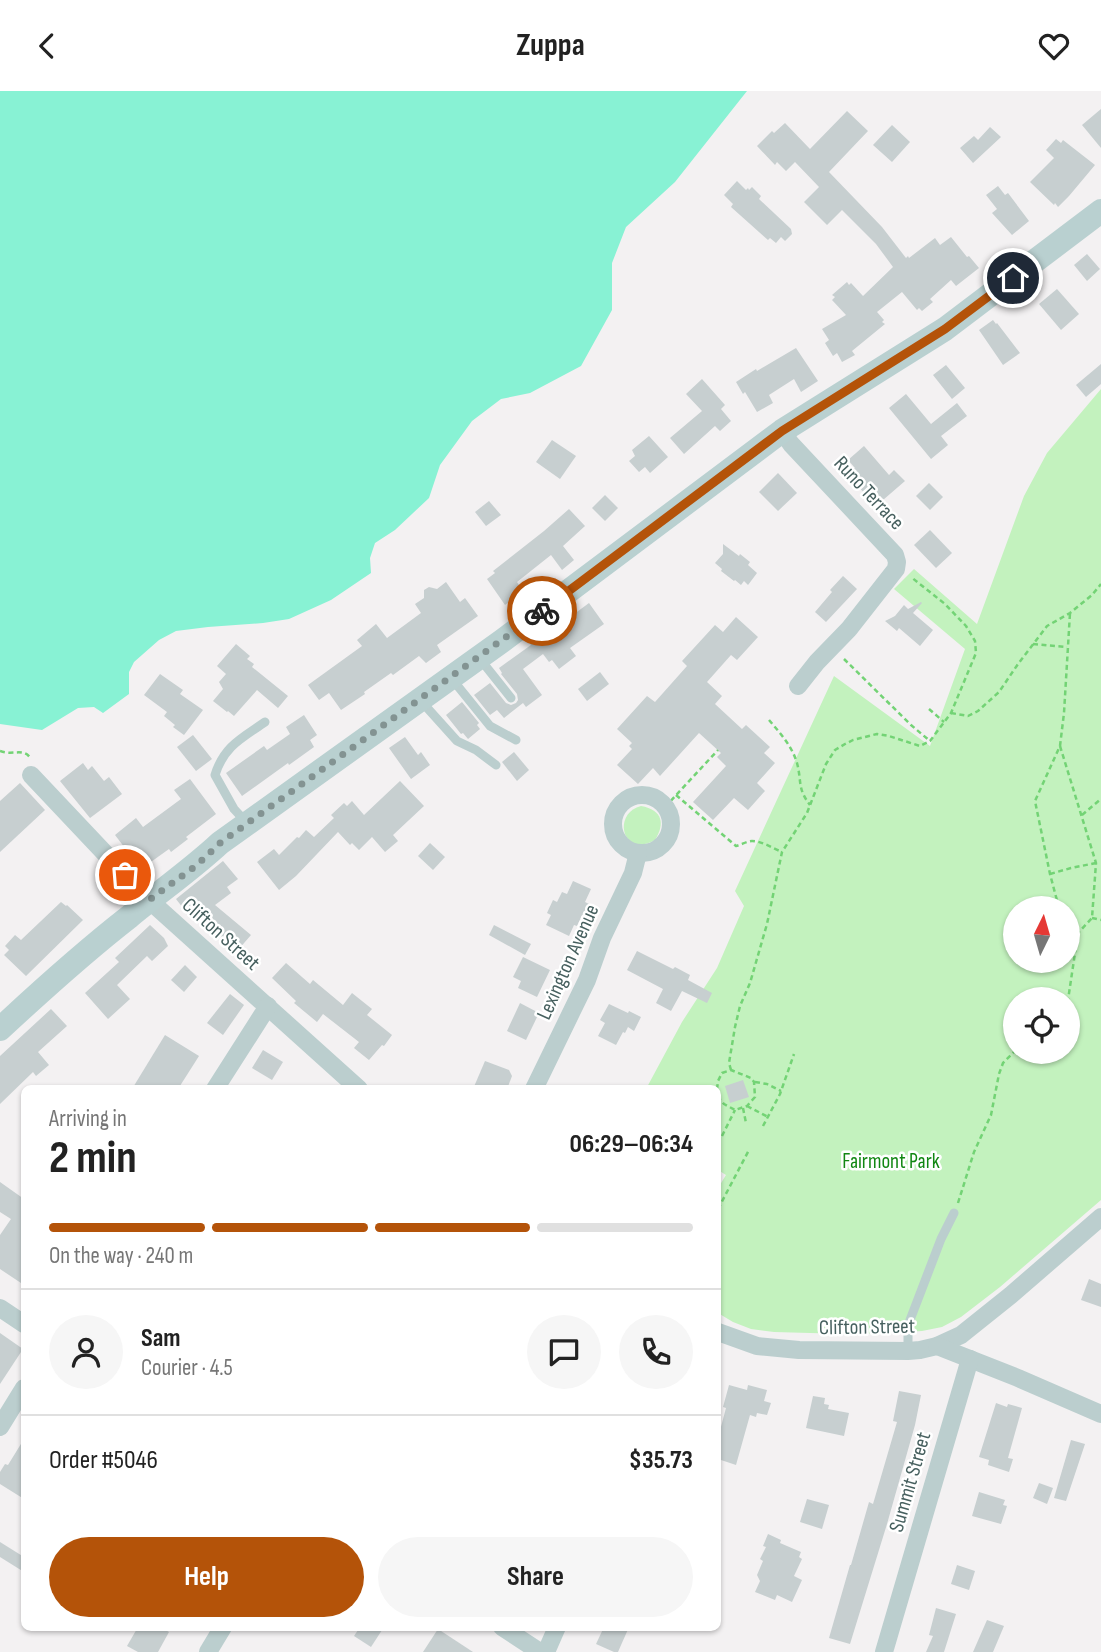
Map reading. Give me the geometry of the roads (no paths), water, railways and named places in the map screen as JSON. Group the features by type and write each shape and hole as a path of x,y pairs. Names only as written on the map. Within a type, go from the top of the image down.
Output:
{"main road":[{"path":"0,1029 144,895 197,865 220,843 479,657 782,431 945,329 1101,211"}],"street":[{"name":"Runo Terrace","path":"782,431 791,444 895,555 897,562 896,569 849,629 798,686"},
{"name":"Clifton Street","path":"32,769 144,895 355,1085"},
{"path":"637,796 671,801 670,833 665,842 658,849 638,853 617,839 614,822 620,806 637,796"},
{"name":"Lexington Avenue","path":"536,1085 593,966 602,938 633,873 638,853"},
{"path":"218,1085 268,1006"},
{"name":"Clifton Street","path":"721,1333 757,1346 799,1350 908,1351 937,1346 970,1328 1101,1217"},
{"path":"0,1308 21,1322"},
{"path":"937,1346 1101,1414"},
{"name":"Summit Street","path":"884,1652 970,1359"},
{"path":"0,1427 21,1393"},
{"path":"208,1652 221,1631"},
{"path":"508,1631 540,1652"},
{"path":"546,1652 555,1631"}],"lane":[{"path":"479,657 511,698"},
{"path":"450,678 490,726 516,740"},
{"path":"419,700 457,741 496,765"},
{"path":"248,823 234,809 215,775 218,764 230,745 265,722"},
{"path":"908,1351 910,1320 941,1239 954,1213"}],"park label":[{"name":"Fairmont Park","path":"891,1161"}]}
